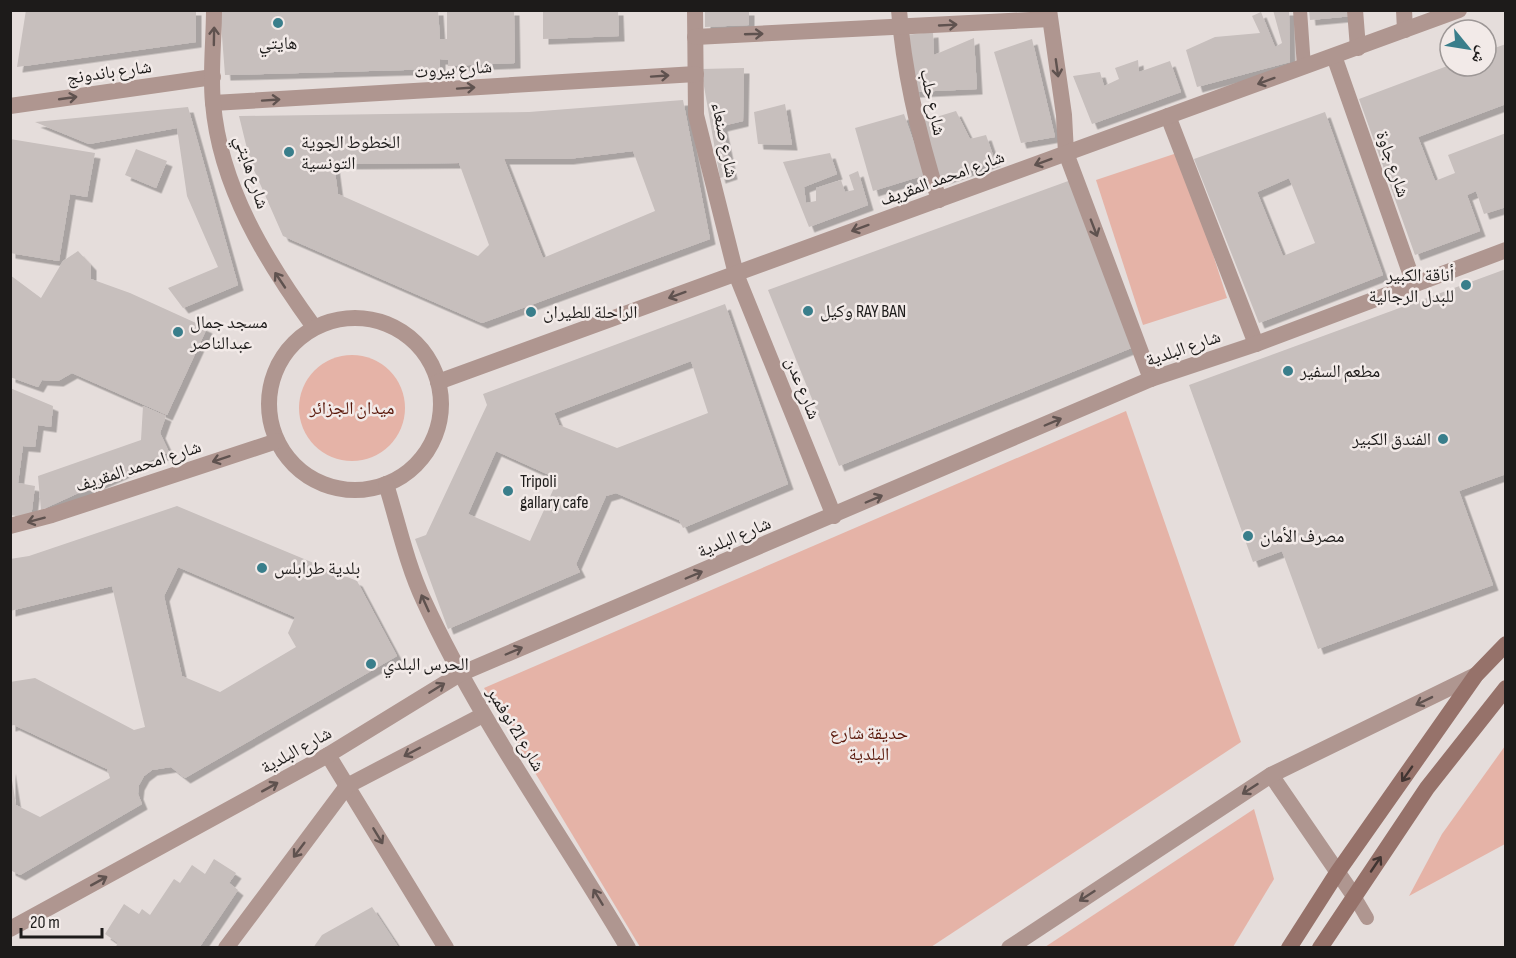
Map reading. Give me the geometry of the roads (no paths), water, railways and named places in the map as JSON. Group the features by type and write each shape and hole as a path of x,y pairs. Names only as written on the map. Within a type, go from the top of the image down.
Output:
{"main road":[{"path":"1289,948 1337,873 1476,675 1506,644"},
{"path":"1320,948 1427,788 1506,688"}],"street":[{"name":"شارع هايتي","path":"214,10 213,104 222,149 248,222 276,275 314,327"},
{"name":"شارع صنعاء","path":"695,10 696,115 736,274"},
{"name":"شارع حلب","path":"899,10 906,78 920,141 939,200"},
{"path":"1355,10 1358,48"},
{"path":"1404,10 1405,30"},
{"name":"شارع امحمد المقريف","path":"438,382 1459,10"},
{"path":"695,37 900,28 1050,15 1064,115 1066,153 1152,379"},
{"name":"شارع جاوة","path":"1334,56 1414,284"},
{"name":"شارع بيروت","path":"213,104 696,74"},
{"name":"شارع باندونج","path":"10,106 213,77"},
{"path":"1168,116 1256,344"},
{"name":"شارع البلدية","path":"10,929 328,756 460,674 1152,379 1256,344 1506,250"},
{"name":"شارع عدن","path":"736,274 834,516"},
{"path":"363,317 387,323 409,336 426,355 438,382 441,399 440,421 433,441 421,459 405,474 386,484 360,490 335,488 311,478 291,462 277,441 269,416 270,390 278,365 292,343 314,327 338,319 363,317"},
{"name":"شارع امحمد المقريف","path":"10,526 52,515 277,441"},
{"name":"شارع 21 نوفمبر","path":"386,484 423,599 460,674 627,948"},
{"path":"1009,948 1271,775 1476,675"},
{"path":"226,948 347,786 483,715"},
{"path":"328,756 446,948"},
{"path":"1271,775 1354,896"}],"lane":[{"path":"1300,10 1304,67"},
{"path":"1354,896 1366,918"}],"place":[{"name":"هايتي","path":"278,23"},
{"name":"الخطوط الجوية التونسية","path":"289,152"},
{"name":"أناقة الكبير للبدل الرجالية","path":"1466,285"},
{"name":"وكيل RAY BAN","path":"808,311"},
{"name":"الراحلة للطيران","path":"531,312"},
{"name":"مسجد جمال عبدالناصر","path":"178,332"},
{"name":"مطعم السفير","path":"1288,371"},
{"name":"الفندق الكبير","path":"1443,439"},
{"name":"Tripoli gallary cafe","path":"508,491"},
{"name":"مصرف الأمان","path":"1248,536"},
{"name":"بلدية طرابلس","path":"262,568"},
{"name":"الحرس البلدي","path":"371,664"}],"park label":[{"name":"ميدان الجزائر","path":"352,408"},
{"name":"حديقة شارع البلدية","path":"869,743"}]}
